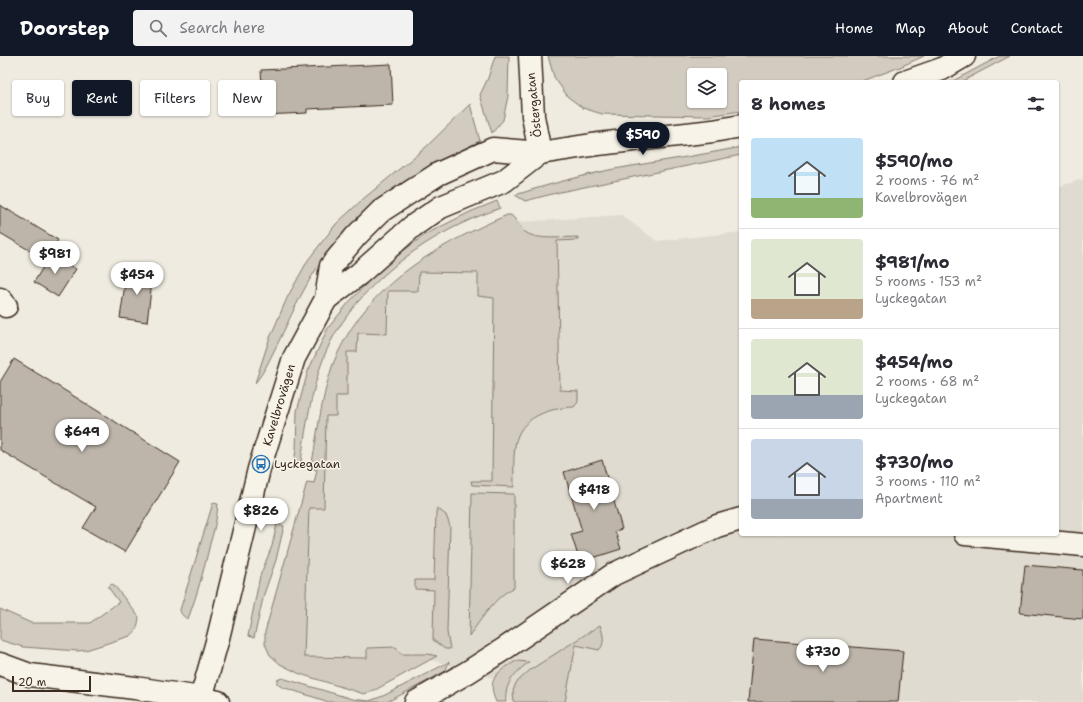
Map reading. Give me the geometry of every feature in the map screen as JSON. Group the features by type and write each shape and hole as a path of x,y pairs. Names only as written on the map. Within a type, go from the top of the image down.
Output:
{"main road":[{"name":"Östergatan","path":"530,56 534,116 540,153"},
{"path":"911,80 942,69 964,56"},
{"name":"Kavelbrovägen","path":"206,701 218,638 259,469 294,358 326,299 332,266 356,236 381,211 438,174 493,149 540,153 598,144 713,131 739,126"},
{"name":"Kavelbrovägen","path":"326,299 359,274 413,226 441,207 504,181 540,153"},
{"path":"416,702 504,649 614,574 710,529 739,520"},
{"path":"989,536 1083,544"},
{"path":"0,664 30,675 135,688 206,701"}],"shaded area":[{"path":"495,56 509,56 508,96 503,120 492,133 480,95 488,78"},
{"path":"548,56 924,56 865,80 739,80 739,111 708,116 602,114 583,108 568,97 554,77"},
{"path":"1000,56 1010,56 965,80 955,80"},
{"path":"470,104 480,141 434,164 395,189 369,209 345,233 324,258 310,279 268,363 255,383 269,340 287,298 308,260 336,224 363,199 426,147"},
{"path":"739,147 739,155 560,192 525,201 515,195 562,181 609,170"},
{"path":"1083,179 1083,702 508,702 506,682 427,659 304,657 309,508 341,346 408,270 507,223 621,215 657,241 739,232 739,536 1059,536 1059,186"},
{"path":"497,201 500,208 443,233 406,257 372,287 356,304 331,341 325,354 315,384 305,432 301,462 294,460 296,451 297,411 308,371 328,328 350,301 384,265 426,234 470,212"},
{"path":"507,215 511,215 525,232 536,237 578,237 578,240 557,241 560,390 578,391 578,402 574,407 555,409 545,412 529,421 522,428 515,446 514,487 472,485 471,481 492,481 494,298 478,296 478,273 419,272 418,291 388,291 387,334 358,333 357,352 347,352 347,396 336,396 336,416 326,416 324,508 309,508 304,657 367,658 367,648 396,647 401,654 428,654 437,656 377,689 364,694 300,674 280,664 270,655 265,644 265,632 307,482 314,483 317,470 311,468 324,394 335,358 359,317 376,297 395,280 415,264 437,250 460,237"},
{"path":"472,493 514,494 514,588 507,591 495,602 469,636"},
{"path":"213,503 218,504 215,524 200,582 188,619 183,616 180,610"},
{"path":"437,508 446,515 450,526 447,632 450,649 445,649 433,640 434,590 415,589 415,580 434,580"},
{"path":"277,524 284,526 276,560 264,594 254,638 248,636 260,576 272,546"},
{"path":"112,584 139,617 136,630 130,636 86,650 78,651 23,647 0,640 0,609 31,623 90,623 119,602 108,587"},
{"path":"600,625 603,635 603,644 599,650 576,645 565,702 514,702 513,691 516,683 530,670"},
{"path":"516,661 529,662 515,674 509,684 506,702 496,702 492,687 495,677 503,669"},
{"path":"449,662 445,672 387,702 329,702 277,684 277,680 282,678 352,699 369,701 383,696"}],"building":[{"path":"391,64 393,105 307,109 307,113 276,114 276,80 262,80 261,70"},
{"path":"0,205 58,240 46,260 0,233"},
{"path":"51,254 76,269 58,297 34,282"},
{"path":"127,271 153,274 147,322 120,318"},
{"path":"14,359 180,462 125,552 83,528 96,507 0,450 0,382"},
{"path":"602,460 622,529 615,531 621,549 580,562 571,534 582,531 564,472"},
{"path":"1025,565 1083,570 1083,619 1020,613"},
{"path":"754,639 903,651 898,702 748,702"}],"place":[{"name":"Lyckegatan","path":"261,464"}]}
